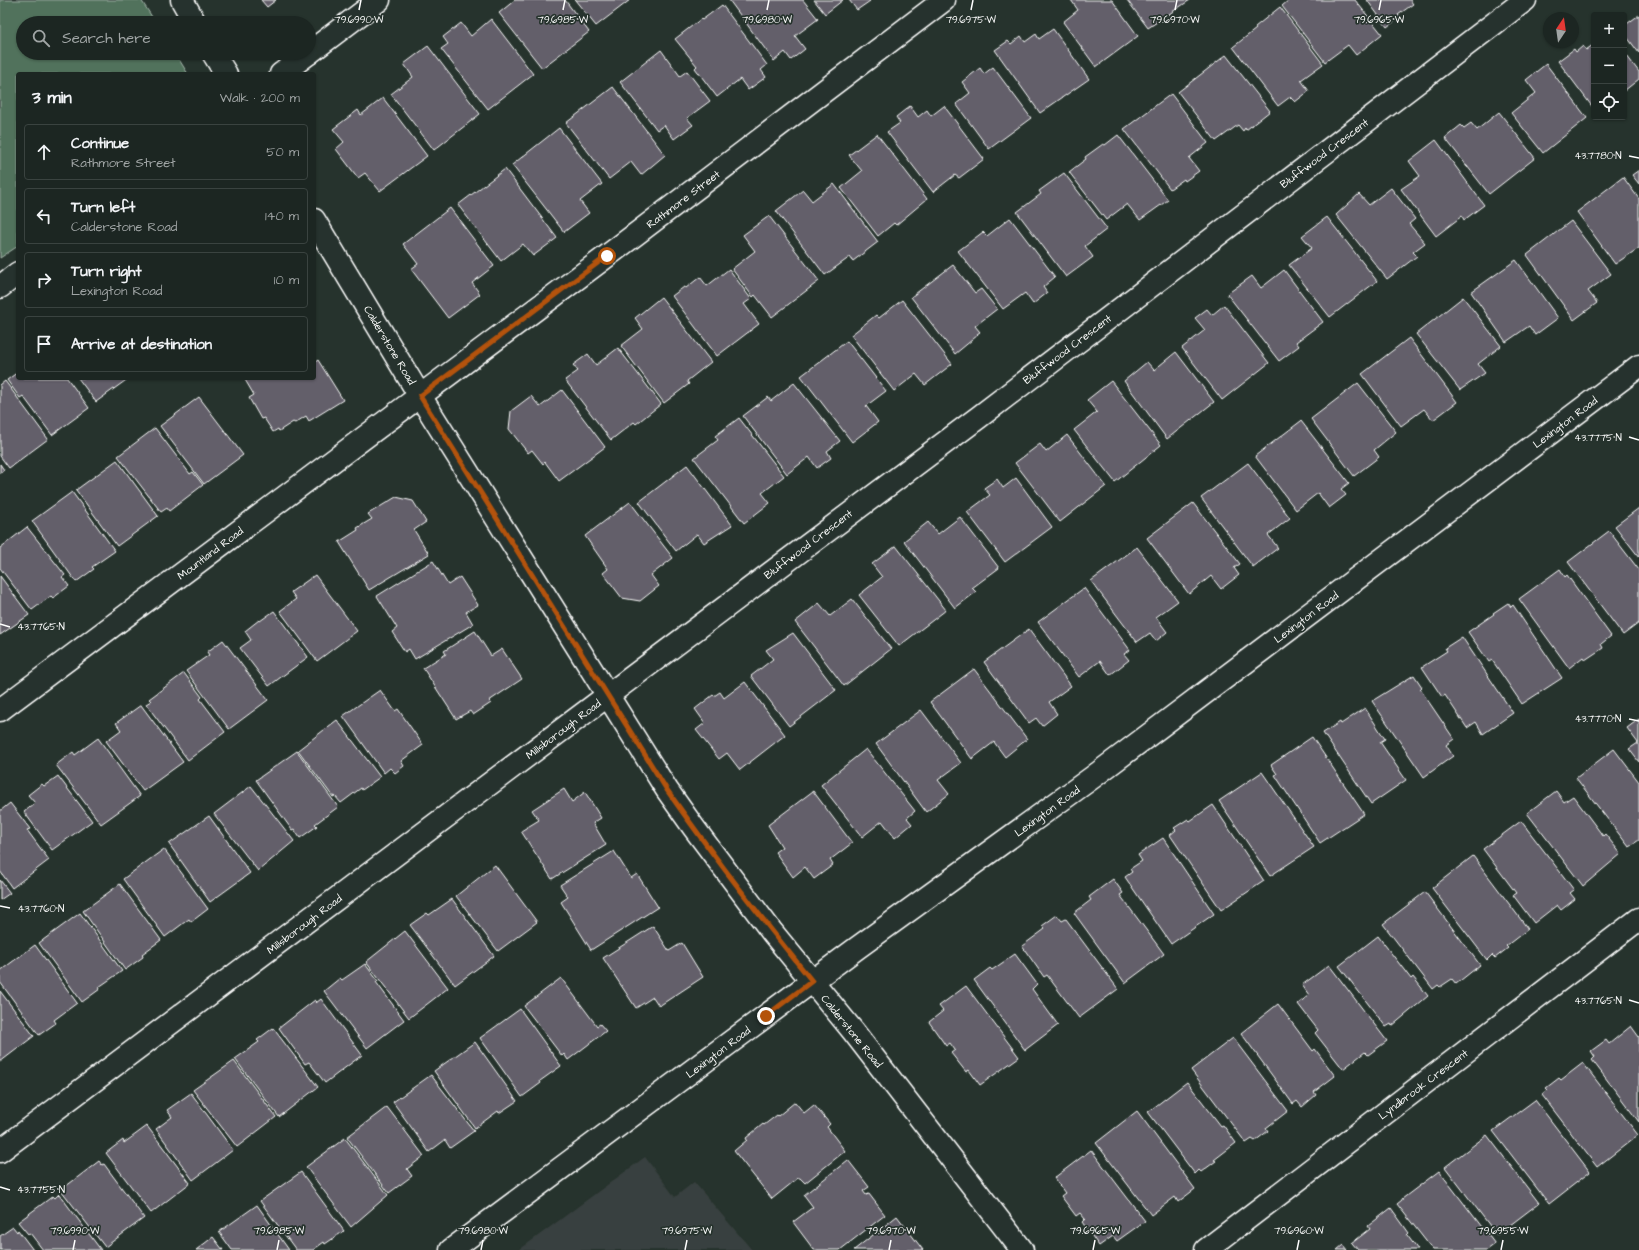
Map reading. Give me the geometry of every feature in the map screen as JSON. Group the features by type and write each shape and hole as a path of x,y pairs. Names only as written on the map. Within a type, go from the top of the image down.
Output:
{"street":[{"path":"182,0 191,16"},
{"path":"316,48 379,0"},
{"name":"Rathmore Street","path":"420,396 944,0"},
{"name":"Bluffwood Crescent","path":"608,696 662,653 979,417 1525,0"},
{"path":"217,60 225,72"},
{"path":"284,72 300,60"},
{"name":"Calderstone Road","path":"316,223 420,396 667,790 772,932 853,1031 1022,1250"},
{"path":"0,286 16,274"},
{"name":"Lexington Road","path":"451,1250 812,981 1092,777 1639,366"},
{"name":"Mountland Road","path":"0,710 420,396"},
{"name":"Millsborough Road","path":"0,1151 608,696"},
{"name":"Lyndbrook Crescent","path":"1206,1250 1639,919"}],"shaded area":[{"path":"645,1157 675,1197 694,1182 752,1250 519,1250"}],"green space":[{"path":"0,0 141,0 151,16 16,16 16,60 179,60 187,72 16,72 16,247 0,258"}],"building":[{"path":"261,0 276,0 267,7"},
{"path":"515,0 565,0 589,32 542,68 499,13"},
{"path":"575,0 630,0 596,26"},
{"path":"729,0 803,0 818,19 795,36 805,49 791,60 785,52 774,61"},
{"path":"814,0 843,0 825,14"},
{"path":"849,0 869,0 870,1 857,10"},
{"path":"1071,0 1112,0 1138,36 1096,67 1063,22 1078,10"},
{"path":"1127,0 1190,0 1148,28"},
{"path":"1289,0 1355,0 1382,34 1356,55 1348,45 1325,62 1282,6"},
{"path":"1367,0 1410,0 1413,4 1398,15 1400,17 1387,27"},
{"path":"722,5 767,65 761,70 766,77 748,90 740,79 717,97 695,68 697,66 675,39"},
{"path":"1280,7 1323,64 1301,80 1309,91 1295,102 1290,97 1278,106 1233,47"},
{"path":"1639,15 1639,53 1627,37 1627,24"},
{"path":"491,19 533,74 488,109 441,49 448,44 443,37 461,23 471,36"},
{"path":"1053,29 1089,79 1040,113 995,50 1008,41 1011,44 1021,36 1025,42 1036,34 1039,39"},
{"path":"428,46 480,114 434,150 391,94 413,77 404,64"},
{"path":"1583,46 1586,50 1591,46 1591,105 1558,61 1574,49 1576,52"},
{"path":"661,50 680,76 687,71 710,101 687,118 693,125 674,139 664,125 657,130 620,82"},
{"path":"1226,55 1270,111 1246,130 1245,128 1243,131 1238,125 1216,141 1178,92"},
{"path":"1627,56 1639,72 1639,79 1627,89"},
{"path":"1546,64 1587,118 1543,153 1511,113 1536,93 1526,80"},
{"path":"993,67 1031,118 989,149 956,104 970,93 962,82 980,68 984,74"},
{"path":"613,87 665,155 641,175 631,162 609,179 566,123"},
{"path":"1171,94 1208,143 1189,158 1199,171 1170,189 1124,129"},
{"path":"383,98 427,156 380,191 365,173 358,178 336,149 344,142 333,129 358,110 361,115"},
{"path":"910,106 918,117 927,110 931,116 944,106 984,159 959,178 955,175 933,192 887,132 900,123 896,117"},
{"path":"1499,112 1535,158 1489,194 1445,138 1461,125 1464,128 1471,123 1477,130"},
{"path":"559,128 602,184 580,201 589,213 564,232 512,165"},
{"path":"877,134 927,199 896,225 894,223 878,236 841,188 862,171 849,155"},
{"path":"1118,135 1168,200 1140,220 1127,204 1106,220 1069,172 1086,159 1085,157"},
{"path":"1436,140 1484,205 1464,220 1462,216 1436,236 1401,189 1420,176 1409,161"},
{"path":"505,169 557,238 533,256 523,244 501,261 458,205"},
{"path":"1639,170 1639,184 1632,175"},
{"path":"1064,173 1107,229 1085,246 1093,257 1066,277 1017,212 1041,194 1039,191"},
{"path":"1623,177 1639,199 1639,248 1615,264 1577,212"},
{"path":"834,184 878,242 853,261 850,257 825,275 776,211 803,190 812,201"},
{"path":"1391,188 1415,219 1409,224 1425,243 1413,252 1417,256 1387,279 1336,215 1359,194 1369,205"},
{"path":"450,208 494,266 472,283 480,294 448,318 411,269 418,264 403,244"},
{"path":"769,216 819,281 772,317 755,295 753,297 732,269 755,251 743,235"},
{"path":"1327,217 1377,281 1330,317 1289,265 1312,248 1302,236"},
{"path":"1010,218 1055,277 1043,287 1047,293 1033,304 1025,293 1003,309 958,251 983,232 987,236"},
{"path":"1571,221 1611,274 1588,291 1597,303 1574,320 1527,255"},
{"path":"1516,260 1558,318 1535,335 1529,326 1506,342 1471,292"},
{"path":"953,265 975,293 981,289 997,309 975,326 980,332 977,334 978,335 955,354 911,297"},
{"path":"729,269 751,299 744,304 759,324 717,356 672,296 684,287 686,288 700,277 707,286"},
{"path":"1284,270 1323,322 1296,342 1299,346 1279,361 1227,294 1252,276 1261,288"},
{"path":"661,297 711,362 687,381 689,384 664,403 621,346 643,329 635,318"},
{"path":"1463,297 1501,346 1478,364 1485,373 1460,390 1416,334"},
{"path":"902,300 952,364 925,385 916,374 894,391 851,335 876,315 879,318"},
{"path":"1224,305 1269,363 1222,400 1182,348 1205,330 1195,318 1207,309 1212,315"},
{"path":"1409,338 1457,402 1433,420 1424,409 1401,426 1362,374"},
{"path":"847,341 886,391 866,406 878,422 852,442 801,376"},
{"path":"618,348 661,404 636,424 634,422 611,440 565,380 578,371 573,365 588,354 596,365"},
{"path":"1176,352 1214,402 1167,439 1124,381 1147,362 1154,370"},
{"path":"318,360 343,400 309,421 306,416 279,431 278,429 273,432 264,418 261,419 249,398 254,395 245,380 316,380 316,362"},
{"path":"16,373 16,380 68,380 89,408 52,435 23,396 20,398 7,380"},
{"path":"80,380 126,380 96,402"},
{"path":"5,381 48,439 9,468 0,456 0,385"},
{"path":"1111,381 1161,445 1115,482 1074,430 1097,412 1087,400"},
{"path":"794,383 840,441 827,451 831,458 817,468 809,457 787,474 743,416 768,397 771,401"},
{"path":"1358,383 1396,432 1374,450 1379,457 1354,476 1311,419"},
{"path":"562,390 605,447 559,481 545,462 543,464 532,450 528,453 509,429 511,411 531,396 540,407"},
{"path":"199,397 243,455 204,484 160,426"},
{"path":"739,418 784,476 762,493 770,503 744,523 694,458 718,440 715,436"},
{"path":"1301,421 1349,483 1341,489 1346,495 1329,508 1318,493 1296,510 1255,456"},
{"path":"155,428 190,474 193,472 203,485 169,511 167,508 161,512 118,456"},
{"path":"1067,435 1106,486 1060,522 1015,463 1040,444 1046,452"},
{"path":"117,460 158,516 117,546 76,490"},
{"path":"1248,463 1290,518 1268,535 1278,548 1253,567 1201,498"},
{"path":"0,464 4,470 0,473"},
{"path":"687,465 732,525 704,543 697,534 676,551 639,502"},
{"path":"1016,478 1052,527 1005,562 967,512 990,495 984,488 997,479 1003,488"},
{"path":"72,492 115,551 92,567 94,569 76,582 32,521"},
{"path":"396,497 413,501 426,522 414,530 429,554 369,590 339,542 372,519 368,514"},
{"path":"630,502 673,558 651,575 659,586 640,601 622,598 603,573 608,569 585,536"},
{"path":"1193,503 1240,564 1234,568 1239,575 1221,589 1211,576 1189,594 1147,538"},
{"path":"1639,508 1639,557 1615,526"},
{"path":"960,517 999,568 972,588 976,592 955,608 904,541 928,522 938,534"},
{"path":"27,527 65,575 62,577 69,586 53,598 51,596 32,610 0,568 0,548"},
{"path":"1609,531 1639,570 1639,623 1623,635 1568,562"},
{"path":"896,546 946,610 899,646 859,595 882,577 872,564"},
{"path":"1137,547 1178,601 1156,617 1167,632 1156,641 1150,633 1137,642 1091,581"},
{"path":"433,561 448,585 460,577 478,605 466,612 473,624 415,659 409,649 405,652 392,632 397,628 377,596"},
{"path":"1560,569 1565,577 1567,575 1611,636 1601,644 1603,648 1585,660 1583,657 1569,668 1519,599"},
{"path":"315,575 357,631 317,661 280,611 296,599 291,592"},
{"path":"0,576 29,615 0,635"},
{"path":"1084,588 1130,650 1124,654 1129,660 1110,675 1100,661 1079,677 1038,622"},
{"path":"852,599 891,649 844,686 795,622 819,603 830,616"},
{"path":"1508,603 1511,607 1513,605 1562,678 1522,704 1492,660 1489,662 1468,632"},
{"path":"274,611 308,657 269,686 240,648 251,640 245,631"},
{"path":"1029,629 1071,686 1049,702 1057,714 1042,726 1036,718 1029,723 984,662"},
{"path":"475,631 491,656 502,649 522,679 489,701 491,703 473,715 470,711 456,719 423,668 446,654 444,651"},
{"path":"793,633 836,690 789,726 751,676 773,659 766,650"},
{"path":"1462,637 1513,713 1483,734 1476,722 1467,728 1445,695 1442,697 1422,667 1447,651 1445,648"},
{"path":"223,640 268,700 229,729 186,671 209,655 207,652"},
{"path":"974,669 1027,739 1005,757 994,742 972,759 930,702"},
{"path":"184,673 202,697 200,699 225,732 188,760 146,704 151,701 149,699"},
{"path":"1414,675 1422,687 1420,689 1454,739 1446,745 1453,756 1424,777 1372,701"},
{"path":"745,682 785,735 740,770 727,753 719,759 696,730 705,723 695,709 713,695 714,696 720,692 724,698"},
{"path":"380,690 395,711 398,709 423,745 401,761 404,766 395,773 390,768 384,773 343,716"},
{"path":"141,705 183,762 143,791 106,741 121,730 116,723"},
{"path":"1365,708 1385,739 1380,742 1406,780 1371,804 1323,733 1340,722 1341,724"},
{"path":"921,710 961,763 938,780 949,794 926,812 876,744"},
{"path":"1639,719 1639,762 1629,749 1638,743 1627,728"},
{"path":"337,720 380,777 362,790 361,788 341,803 335,796 333,797 298,750"},
{"path":"1312,737 1364,814 1320,843 1275,775 1277,774 1271,765"},
{"path":"98,738 140,796 101,824 56,765 73,752 75,755"},
{"path":"866,749 915,811 907,818 912,824 895,838 882,821 862,837 821,785"},
{"path":"1614,749 1639,782 1639,840 1629,847 1576,778"},
{"path":"297,751 338,807 315,824 317,826 300,838 294,829 292,830 256,780"},
{"path":"1262,772 1314,847 1270,876 1219,801"},
{"path":"58,776 92,821 52,850 24,812 35,803 28,795 42,784 44,786"},
{"path":"251,786 294,841 258,871 214,814"},
{"path":"564,789 572,802 585,792 601,818 593,823 606,845 552,879 521,831 539,820 532,810"},
{"path":"813,791 852,843 830,860 833,865 814,879 805,867 793,877 775,852 782,847 768,825"},
{"path":"1556,791 1564,802 1573,796 1603,836 1605,834 1621,854 1583,886 1527,813"},
{"path":"10,803 30,829 27,830 49,860 12,888 0,871 0,811"},
{"path":"1213,805 1264,881 1221,910 1170,835 1176,830 1174,828 1188,819 1190,821"},
{"path":"209,816 250,873 210,902 169,844"},
{"path":"1521,821 1574,890 1570,893 1575,899 1561,910 1557,905 1534,923 1513,895 1516,893 1483,849"},
{"path":"1163,838 1214,914 1171,944 1125,877 1132,872 1130,869 1142,861 1138,855"},
{"path":"164,849 208,909 191,922 189,919 165,937 123,879"},
{"path":"614,851 631,878 637,874 658,907 591,950 561,902 568,897 560,885"},
{"path":"1473,856 1528,929 1506,946 1508,948 1495,958 1492,955 1487,960 1432,888"},
{"path":"495,865 537,922 498,951 456,896"},
{"path":"1113,879 1123,893 1120,895 1164,954 1125,983 1074,913 1091,900 1089,897"},
{"path":"0,880 10,893 0,900"},
{"path":"120,884 161,940 142,954 143,957 125,970 83,911"},
{"path":"1425,892 1480,965 1456,984 1452,979 1440,987 1438,985 1433,989 1383,924"},
{"path":"452,899 494,956 455,985 410,925 427,913 429,915"},
{"path":"80,913 122,971 99,987 100,989 82,1002 39,943"},
{"path":"1057,915 1062,921 1066,919 1118,989 1079,1018 1047,975 1044,977 1022,946 1045,929 1042,926"},
{"path":"653,926 669,951 682,943 703,977 659,1006 653,997 636,1008 603,958"},
{"path":"405,931 448,988 409,1018 366,962"},
{"path":"1378,936 1411,979 1413,977 1428,996 1392,1026 1391,1024 1386,1027 1339,966"},
{"path":"35,945 77,1003 54,1020 56,1023 39,1035 0,982 0,971"},
{"path":"1015,954 1037,984 1032,989 1058,1025 1025,1050 974,980 990,968 992,970"},
{"path":"365,964 378,981 376,982 404,1020 367,1048 324,991 340,978 342,980"},
{"path":"1329,965 1387,1041 1368,1055 1365,1052 1343,1069 1315,1033 1318,1030 1298,1004 1309,995 1302,985"},
{"path":"561,978 597,1026 600,1024 606,1031 568,1060 564,1054 562,1056 524,1006"},
{"path":"966,986 1019,1057 980,1085 969,1070 966,1072 951,1053 955,1050 950,1043 946,1046 929,1022 943,1011 939,1006"},
{"path":"0,991 34,1036 0,1062"},
{"path":"321,999 362,1055 325,1083 309,1062 305,1064 279,1028 315,1000 316,1003"},
{"path":"1278,1004 1313,1051 1315,1049 1335,1076 1314,1092 1316,1095 1302,1107 1297,1101 1293,1104 1241,1033"},
{"path":"520,1009 561,1066 540,1081 541,1083 522,1097 480,1038"},
{"path":"1631,1026 1639,1037 1639,1122 1592,1060 1595,1057 1591,1051 1606,1040 1609,1044"},
{"path":"273,1028 318,1087 279,1117 235,1059 259,1042 257,1040"},
{"path":"1233,1038 1288,1111 1266,1128 1268,1131 1255,1141 1252,1139 1246,1143 1191,1070"},
{"path":"475,1042 517,1101 499,1113 498,1111 475,1128 434,1071"},
{"path":"234,1061 276,1117 237,1147 193,1090"},
{"path":"1583,1063 1638,1135 1597,1167 1542,1095 1548,1090 1546,1088 1559,1078 1561,1080"},
{"path":"431,1075 474,1131 450,1148 445,1140 429,1152 393,1102"},
{"path":"1187,1082 1236,1143 1214,1160 1216,1161 1201,1172 1199,1170 1195,1174 1148,1112"},
{"path":"191,1093 233,1150 193,1180 156,1129 172,1117 167,1110"},
{"path":"1535,1100 1590,1172 1549,1204 1493,1131"},
{"path":"795,1102 804,1113 814,1105 830,1124 827,1127 845,1151 805,1183 798,1178 772,1199 734,1151 747,1140 746,1138 763,1124 764,1125 777,1115 778,1116"},
{"path":"387,1107 424,1156 407,1169 412,1176 389,1193 347,1137"},
{"path":"1137,1111 1195,1189 1178,1202 1175,1197 1151,1215 1096,1143"},
{"path":"147,1126 190,1183 151,1213 106,1153 123,1140 124,1143"},
{"path":"1487,1135 1539,1203 1497,1235 1445,1167"},
{"path":"345,1138 388,1195 351,1227 306,1167"},
{"path":"1091,1150 1145,1221 1117,1241 1113,1236 1099,1246 1082,1222 1085,1219 1080,1213 1076,1216 1061,1196 1065,1193 1054,1178"},
{"path":"848,1160 869,1187 863,1191 866,1195 869,1194 885,1215 840,1250 814,1250 793,1222 813,1207 804,1195"},
{"path":"99,1161 102,1165 104,1164 144,1218 105,1247 61,1190"},
{"path":"1439,1171 1495,1244 1487,1250 1433,1250 1397,1204"},
{"path":"301,1172 344,1231 313,1250 296,1250 260,1201"},
{"path":"59,1194 101,1250 43,1250 30,1233 28,1234 18,1222 53,1196 55,1198"},
{"path":"257,1205 289,1250 232,1250 219,1232"},
{"path":"1391,1208 1409,1233 1407,1235 1418,1250 1358,1250 1352,1243 1370,1229 1368,1226"},
{"path":"897,1216 923,1250 854,1250 887,1224"},
{"path":"13,1227 17,1232 18,1230 33,1250 0,1250 0,1236"},
{"path":"213,1237 223,1250 196,1250"},
{"path":"1343,1245 1347,1250 1337,1250"}],"route":[{"path":"607,256 420,396 667,790 772,932 812,981 766,1016"}]}
